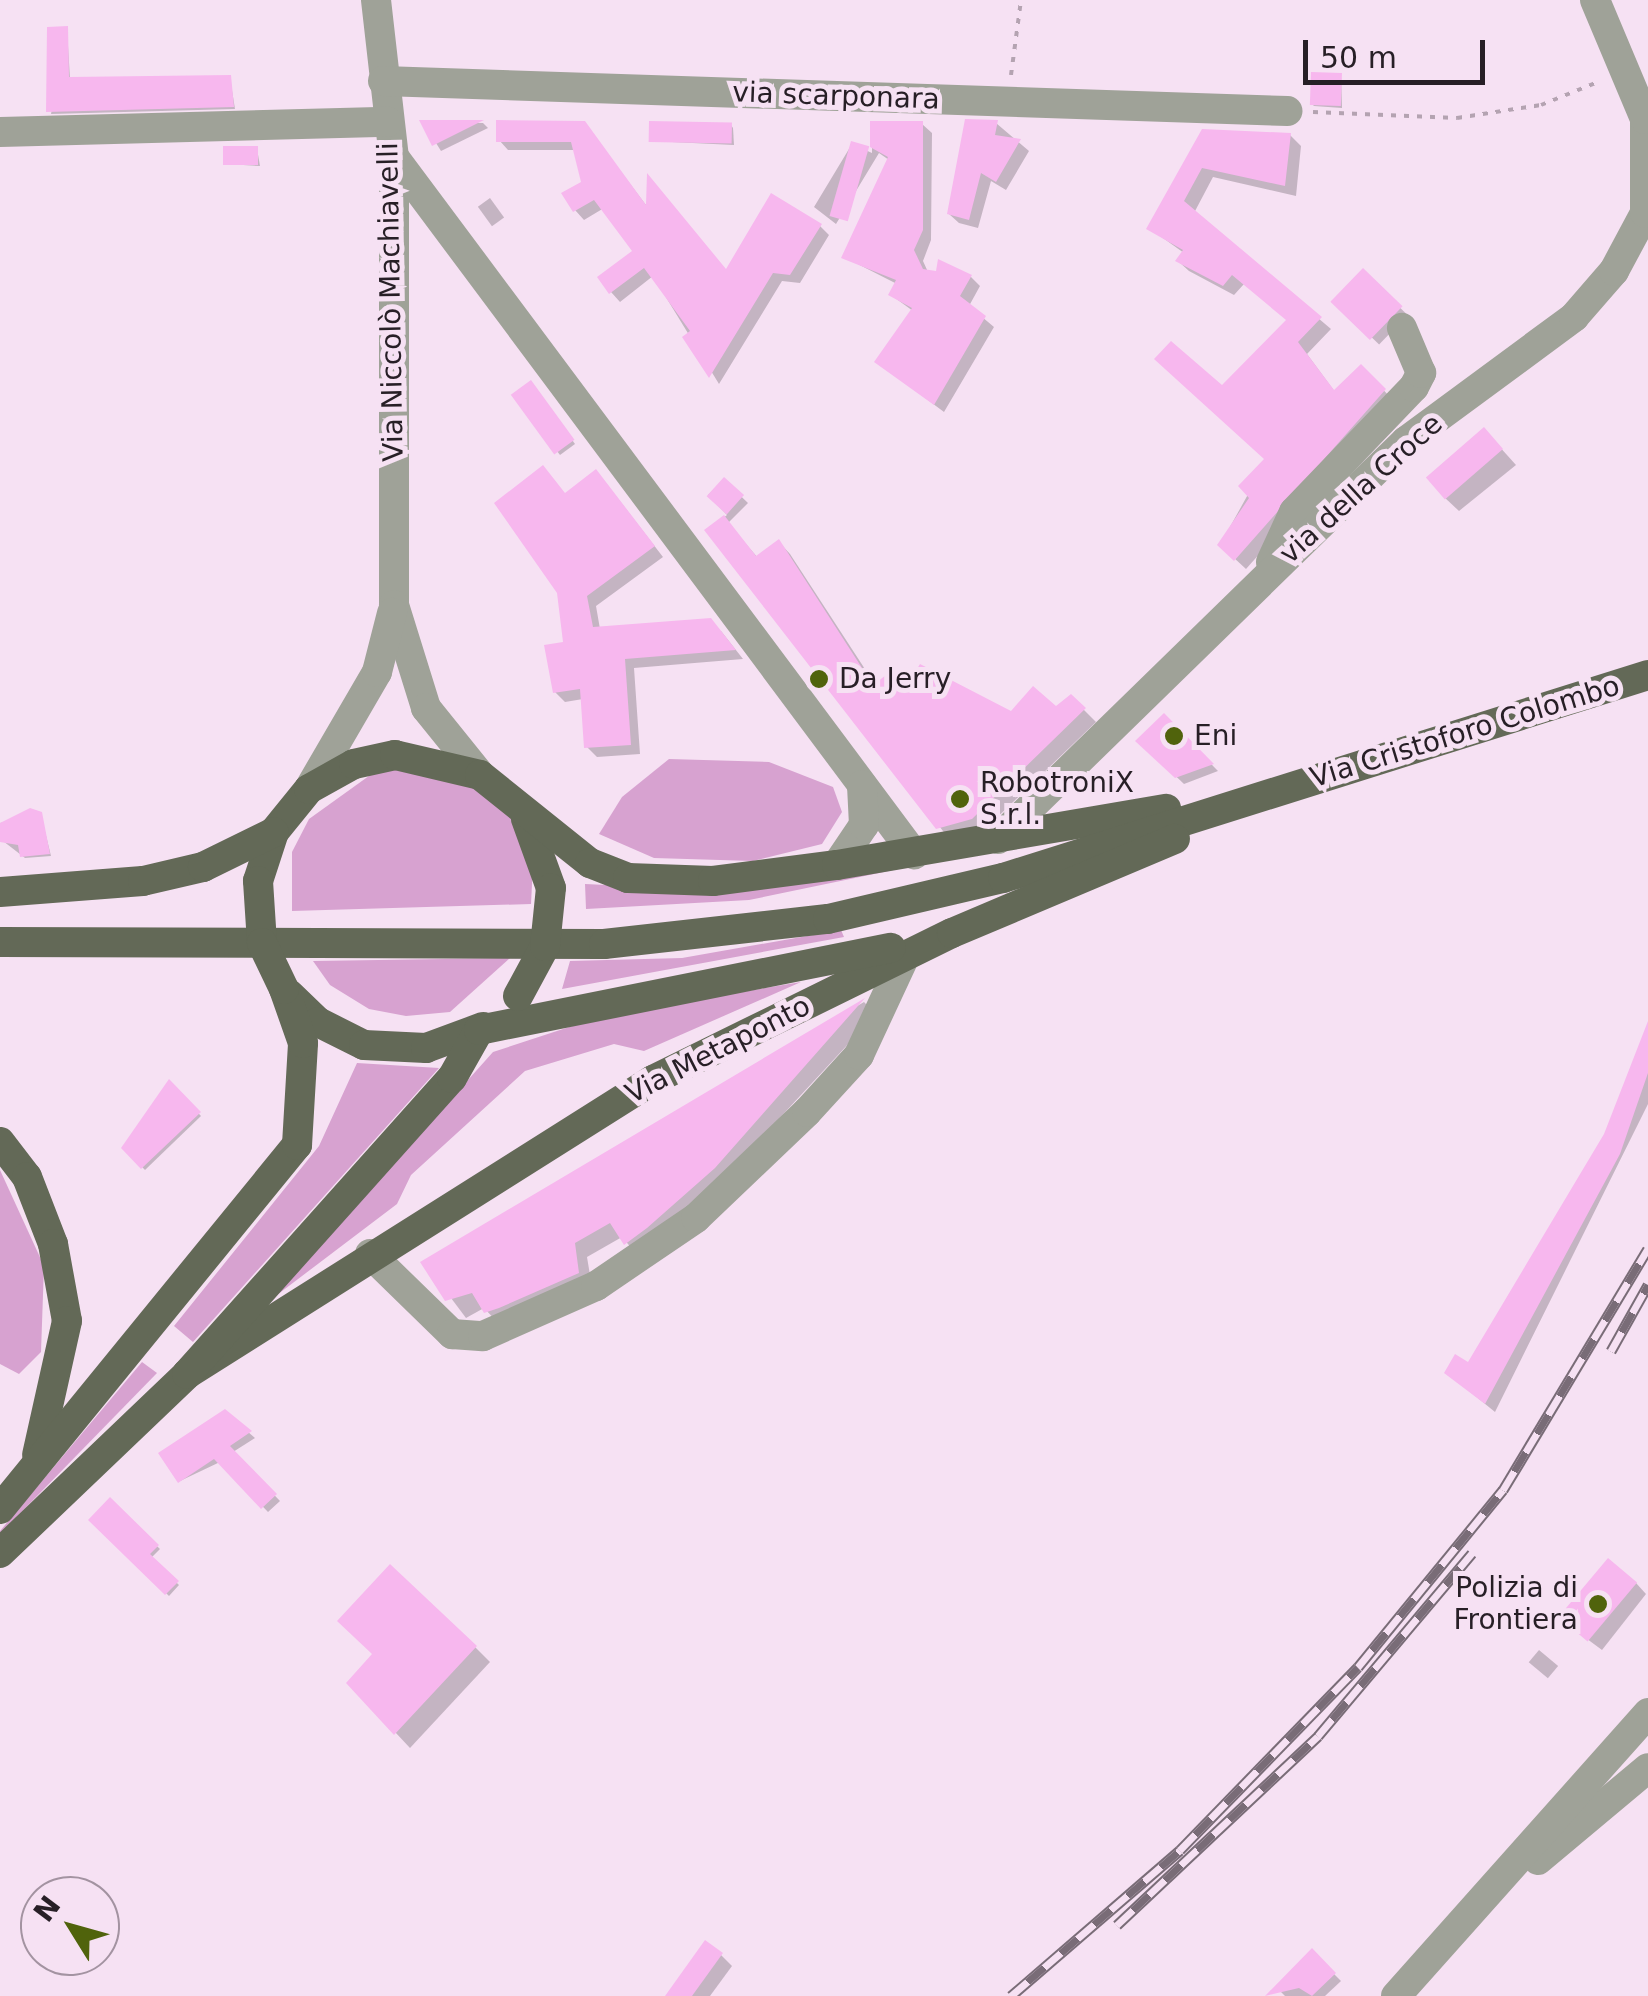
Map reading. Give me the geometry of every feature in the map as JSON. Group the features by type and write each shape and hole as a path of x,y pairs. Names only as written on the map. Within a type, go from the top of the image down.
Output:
{"main road":[{"name":"Via Cristoforo Colombo","path":"1282,788 1648,676"},
{"path":"0,1509 296,1145 303,1043 262,943 258,881 274,832 310,789 354,764 396,755 480,775 590,863 628,878 713,881 914,854 1282,788"},
{"path":"0,942 604,944 810,921 1003,878 1282,788"},
{"name":"Via Metaponto","path":"187,1374 370,1254 653,1080 952,933 1282,788"},
{"path":"0,1553 187,1374 452,1078 479,1030 518,996 545,946 552,888 519,808"},
{"path":"0,892 142,881 203,867 274,832"},
{"path":"284,989 318,1022 364,1045 426,1048 479,1030 952,933"},
{"path":"0,1142 27,1177 53,1244 67,1321 34,1466"}],"street":[{"name":"Via Niccolò Machiavelli","path":"376,0 394,157 394,605"},
{"name":"via della Croce","path":"998,839 1406,441 1574,317 1614,272 1645,213 1645,118 1595,0"},
{"name":"via scarponara","path":"384,81 1288,111"},
{"path":"0,132 388,122"},
{"path":"394,157 914,854"},
{"path":"1262,581 1294,512 1414,387 1420,373 1402,328"},
{"path":"394,605 426,708 480,775"},
{"path":"310,789 377,672 394,605"},
{"path":"837,866 864,824 862,786"},
{"path":"370,1254 452,1334 483,1336 596,1286 696,1218 807,1112 859,1056 905,956"},
{"path":"1396,1996 1648,1713"},
{"path":"1448,1936 1648,1768"}],"path":[{"path":"1008,102 1021,0"},
{"path":"1288,111 1457,118 1541,105 1625,71"}],"shaded area":[{"path":"669,759 769,762 833,787 842,812 822,844 753,861 654,858 599,834 622,797"},
{"path":"426,766 468,782 515,817 533,864 531,904 292,911 292,852 309,819 380,768"},
{"path":"937,861 749,900 586,909 585,884 733,891"},
{"path":"841,930 844,937 562,989 570,961 682,958"},
{"path":"510,958 450,1012 406,1016 369,1009 330,985 313,961"},
{"path":"801,982 644,1051 614,1044 525,1071 411,1175 397,1204 273,1298 493,1052 609,1014"},
{"path":"357,1063 439,1068 193,1342 174,1326 319,1146"},
{"path":"0,1170 44,1266 41,1352 19,1374 0,1364"},
{"path":"142,1362 157,1373 0,1534 0,1531"}],"building":[{"path":"68,26 69,77 231,75 234,107 46,112 47,27"},
{"path":"1311,72 1342,73 1341,106 1310,105"},
{"path":"965,119 998,120 995,135 1021,139 996,182 981,173 969,220 947,214"},
{"path":"419,120 484,120 432,146"},
{"path":"496,120 585,121 646,205 647,173 726,269 771,193 822,224 790,275 773,273 709,378 682,337 690,331 644,268 609,294 597,277 632,251 594,200 573,212 561,193 581,182 571,142 496,142"},
{"path":"649,121 732,122 732,143 649,142"},
{"path":"870,121 923,121 923,230 914,250 923,269 936,271 938,259 972,275 960,296 986,316 934,405 874,362 912,308 888,295 896,280 841,258 888,157 870,147"},
{"path":"1202,129 1291,133 1285,186 1202,168 1184,201 1322,317 1298,342 1334,390 1361,364 1386,389 1234,561 1217,545 1249,498 1238,486 1264,459 1154,359 1171,341 1222,385 1286,320 1232,275 1223,286 1175,261 1183,250 1146,229"},
{"path":"851,141 869,146 848,221 830,216"},
{"path":"223,146 258,146 258,165 223,165"},
{"path":"1363,268 1403,306 1370,340 1330,302"},
{"path":"531,380 574,440 554,455 511,395"},
{"path":"1484,427 1503,449 1445,499 1426,478"},
{"path":"543,465 565,493 596,469 655,546 587,596 593,627 711,618 736,650 625,659 631,745 584,748 580,689 553,693 544,645 563,642 557,593 494,503"},
{"path":"724,477 744,495 727,514 707,496"},
{"path":"724,515 756,556 779,539 873,685 894,669 907,685 920,664 1011,711 1033,686 1056,706 1071,694 1086,708 972,819 936,829 704,530"},
{"path":"1164,713 1214,764 1175,778 1135,741"},
{"path":"30,808 42,812 50,854 20,857 18,845 0,842 0,823"},
{"path":"865,998 715,1168 624,1245 610,1223 575,1243 579,1273 484,1313 472,1293 445,1301 420,1262"},
{"path":"1648,1021 1648,1073 1620,1154 1485,1404 1444,1373 1455,1354 1468,1362 1604,1134"},
{"path":"169,1079 201,1112 141,1169 121,1148"},
{"path":"225,1409 252,1431 230,1446 277,1494 261,1509 214,1459 178,1483 158,1453"},
{"path":"110,1497 159,1545 150,1554 179,1581 165,1595 88,1520"},
{"path":"1608,1558 1637,1582 1588,1641 1559,1617"},
{"path":"390,1564 477,1646 394,1735 346,1683 372,1654 337,1621"},
{"path":"705,1940 723,1953 692,1996 665,1996"},
{"path":"1312,1948 1336,1973 1312,1996 1299,1988 1265,1996"}],"railway":[{"path":"1011,1996 1180,1850 1358,1667 1503,1490 1648,1249"},
{"path":"1611,1351 1648,1285"},
{"path":"1117,1925 1318,1736 1472,1553"}],"place":[{"name":"Da Jerry","path":"819,679"},
{"name":"Eni","path":"1174,736"},
{"name":"RobotroniX S.r.l.","path":"960,799"},
{"name":"Polizia di Frontiera","path":"1598,1604"}]}
